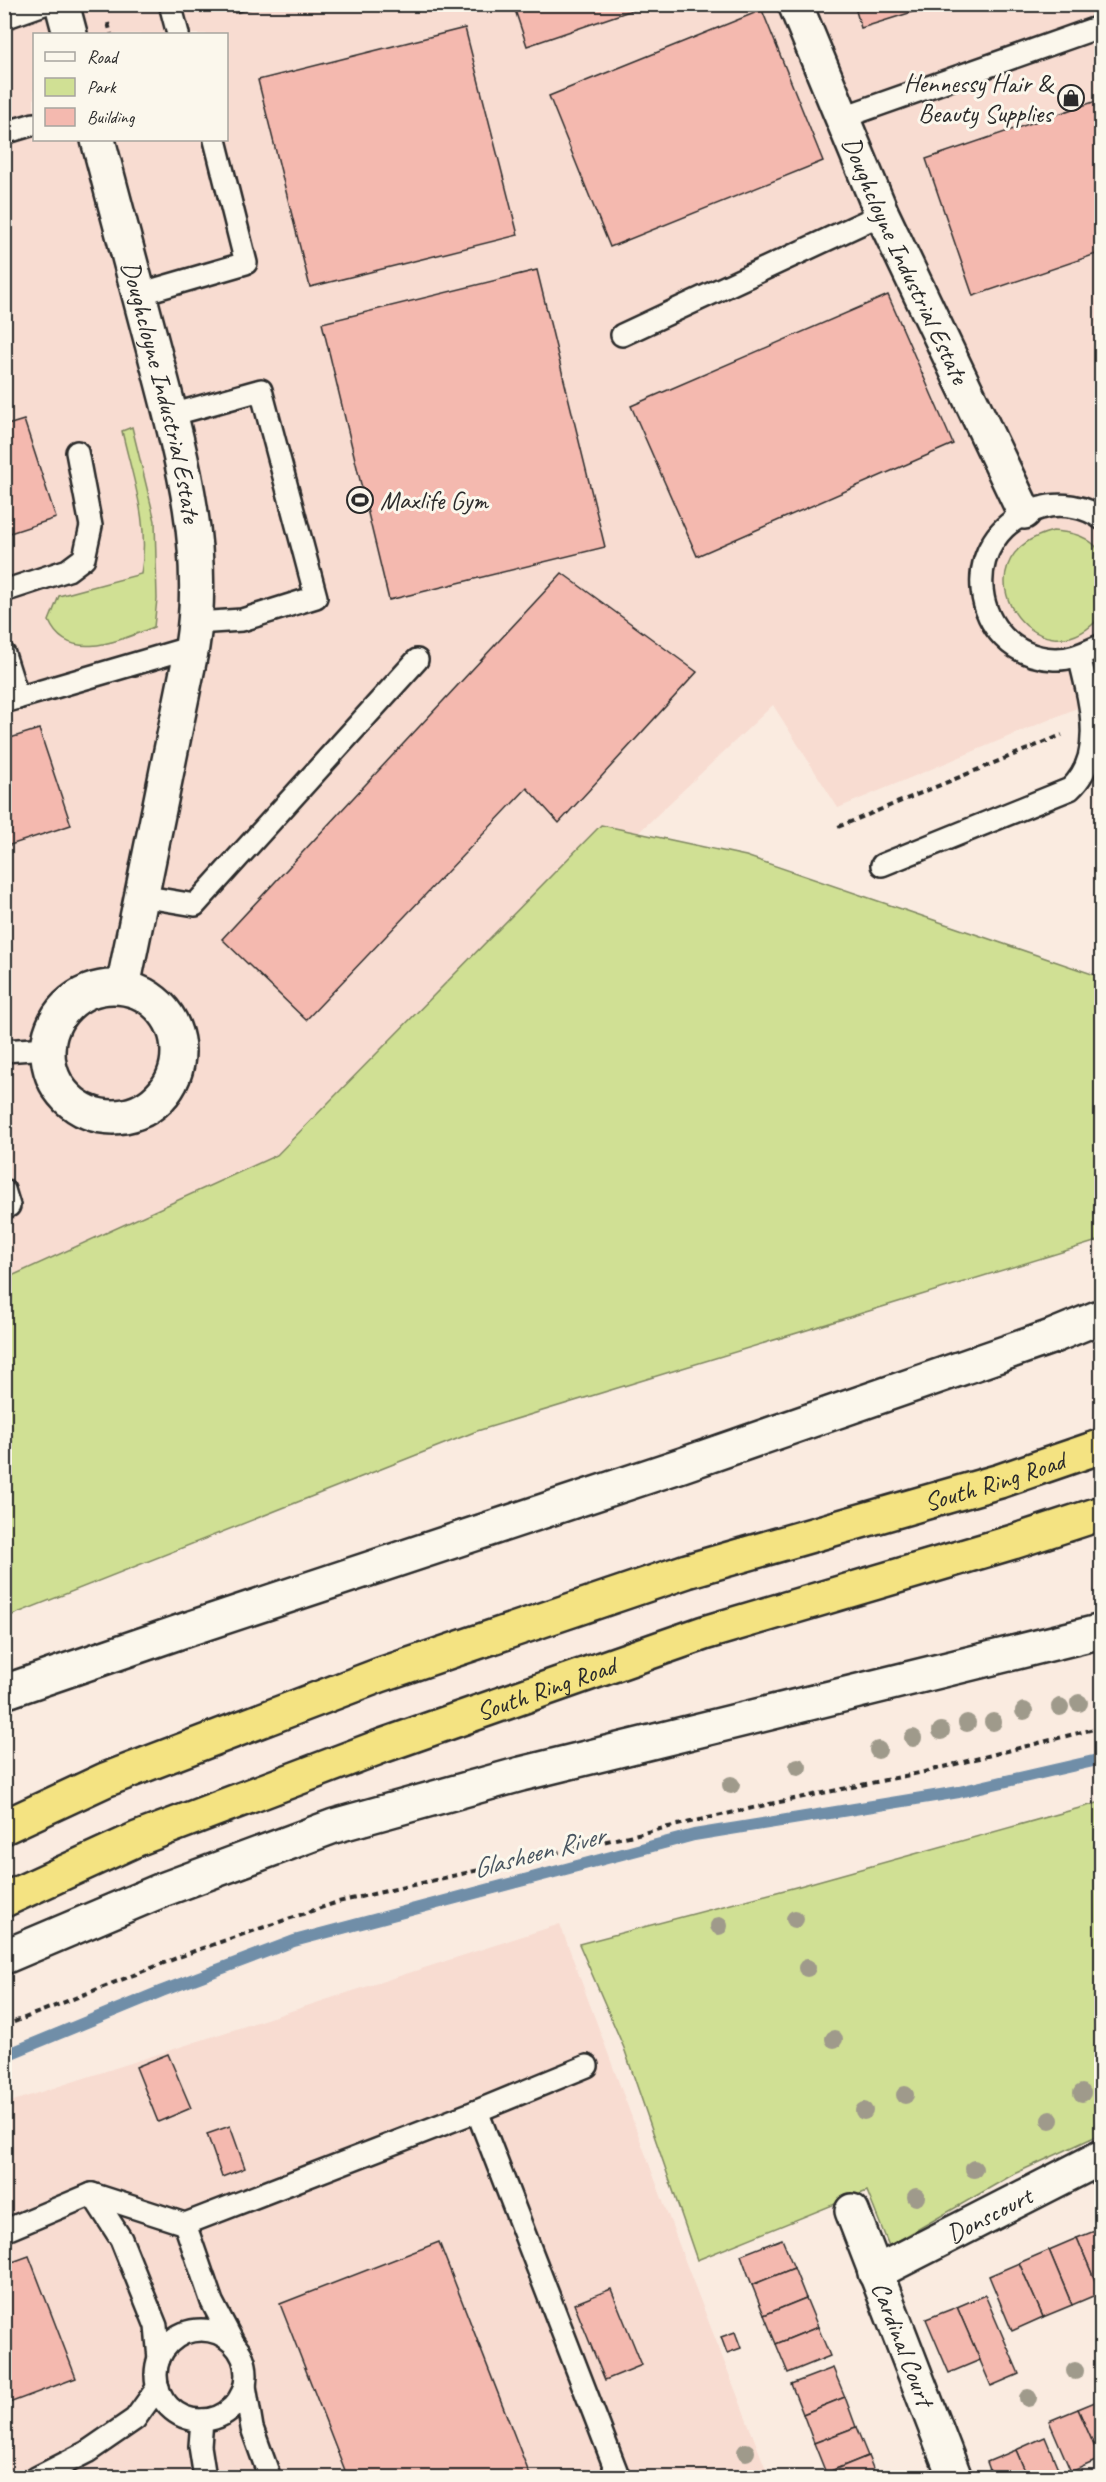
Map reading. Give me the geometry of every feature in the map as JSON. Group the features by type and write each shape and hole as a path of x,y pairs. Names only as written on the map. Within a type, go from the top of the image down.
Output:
{"highway":[{"path":"1000,1481 1101,1434"},
{"name":"South Ring Road","path":"4,1827 105,1780 380,1675 687,1571 1000,1481 1101,1446"},
{"name":"South Ring Road","path":"4,1900 137,1839 426,1731 704,1633 1012,1542 1101,1513"}],"street":[{"path":"62,4 70,33"},
{"name":"Doughcloyne Industrial Estate","path":"795,4 882,214 1024,512"},
{"name":"Doughcloyne Industrial Estate","path":"98,141 171,415 191,503 196,549 194,635 123,987"},
{"path":"100,987 123,987 143,993 160,1007 173,1024 179,1046 177,1067 169,1087 154,1103 135,1114 114,1118 93,1115 74,1105 58,1090 49,1070 47,1048 51,1027 63,1008 80,995 100,987"},
{"path":"4,1692 682,1465 1051,1337 1101,1316"},
{"path":"4,1957 162,1890 334,1826 521,1774 1101,1631"},
{"name":"Donscourt","path":"875,2273 1101,2157"},
{"name":"Cardinal Court","path":"852,2211 955,2478"}],"lane":[{"path":"4,18 44,4"},
{"path":"170,4 178,33"},
{"path":"841,118 1101,26"},
{"path":"4,133 33,124"},
{"path":"139,294 246,263 215,141"},
{"path":"622,335 882,214"},
{"path":"4,654 11,700 194,635 316,597 261,390 171,415"},
{"path":"4,591 68,570 84,558 91,526 77,452"},
{"path":"1101,519 1074,506 1048,506 1024,512 1003,527 988,547 981,572 982,597 991,620 1007,640 1029,653 1053,659 1078,656 1101,645"},
{"path":"882,865 1070,789 1087,772 1095,753 1095,722 1078,656"},
{"path":"141,896 195,905 417,660"},
{"path":"4,1051 47,1048"},
{"path":"4,2231 92,2194 185,2224 587,2066"},
{"path":"477,2111 619,2478"},
{"path":"92,2194 125,2250 156,2326 159,2359"},
{"path":"185,2224 212,2302 243,2357 252,2428 270,2478"},
{"path":"234,2344 222,2335 208,2330 193,2330 178,2336 166,2346 159,2359 156,2373 158,2387 164,2401 174,2411 187,2418 202,2420 216,2418 229,2411 239,2400 245,2386"},
{"path":"36,2478 87,2452 135,2419 158,2387"},
{"path":"202,2420 200,2446 205,2478"}],"path":[{"path":"838,827 1095,722"},
{"path":"4,2026 196,1950 338,1902 770,1804 924,1772 1101,1727"}],"shaded area":[{"path":"4,5 1101,5 1101,698 838,808 773,705 637,834 601,825 277,1156 5,1279"},
{"path":"560,1924 687,2266 769,2477 5,2477 4,2104"}],"green space":[{"path":"132,427 155,521 157,599 154,627 97,645 69,642 58,634 49,621 59,596 141,574 142,520 122,431"},
{"path":"1053,531 1080,536 1097,547 1101,553 1101,616 1076,635 1052,638 1030,629 1014,611 1006,589 1008,566 1023,545"},
{"path":"601,825 746,856 1101,977 1101,1240 477,1431 5,1618 5,1279 277,1155"},
{"path":"1101,1802 1101,2134 1014,2174 889,2246 867,2191 697,2260 624,2048 579,1944 796,1887"}],"building":[{"path":"233,4 266,4 235,13"},
{"path":"513,4 650,4 527,46"},
{"path":"854,4 938,4 861,28"},
{"path":"762,10 823,161 610,247 549,96"},
{"path":"465,28 518,235 310,287 258,80"},
{"path":"1102,99 1102,252 973,296 926,159"},
{"path":"537,270 605,547 389,600 322,323"},
{"path":"888,295 953,444 697,556 631,406"},
{"path":"24,420 56,518 4,535 4,426"},
{"path":"562,573 697,672 559,823 527,788 306,1020 222,939"},
{"path":"39,729 71,825 4,847 4,740"},
{"path":"168,2054 191,2108 158,2122 136,2067"},
{"path":"230,2126 245,2168 222,2177 207,2134"},
{"path":"1102,2228 1102,2292 1100,2293 1077,2238"},
{"path":"1077,2238 1100,2293 1072,2305 1049,2250"},
{"path":"782,2239 794,2268 752,2285 741,2255"},
{"path":"439,2242 531,2478 348,2478 280,2304"},
{"path":"1049,2250 1072,2305 1043,2317 1019,2263"},
{"path":"29,2256 76,2378 4,2405 4,2265"},
{"path":"1019,2263 1043,2317 1012,2331 989,2276"},
{"path":"794,2268 806,2298 764,2315 752,2285"},
{"path":"611,2289 642,2365 605,2380 574,2304"},
{"path":"985,2295 1019,2374 991,2386 957,2307"},
{"path":"806,2298 818,2327 776,2344 764,2315"},
{"path":"957,2307 980,2360 949,2373 926,2319"},
{"path":"818,2327 830,2356 788,2373 776,2344"},
{"path":"735,2332 741,2348 727,2353 721,2337"},
{"path":"833,2368 845,2397 803,2414 791,2384"},
{"path":"845,2397 856,2427 814,2443 803,2414"},
{"path":"1102,2399 1102,2459 1100,2459 1078,2409"},
{"path":"1078,2409 1100,2459 1071,2472 1049,2421"},
{"path":"856,2427 868,2456 826,2473 814,2443"},
{"path":"1045,2437 1062,2478 1028,2478 1016,2450"},
{"path":"1016,2450 1028,2478 993,2478 987,2462"},
{"path":"868,2456 877,2478 828,2478 826,2473"}],"waterway":[{"name":"Glasheen River","path":"4,2056 162,1991 294,1941 694,1835 959,1792 1102,1759"}],"place":[{"name":"Hennessy Hair & Beauty Supplies","path":"1071,98"},
{"name":"Maxlife Gym","path":"360,500"}]}
